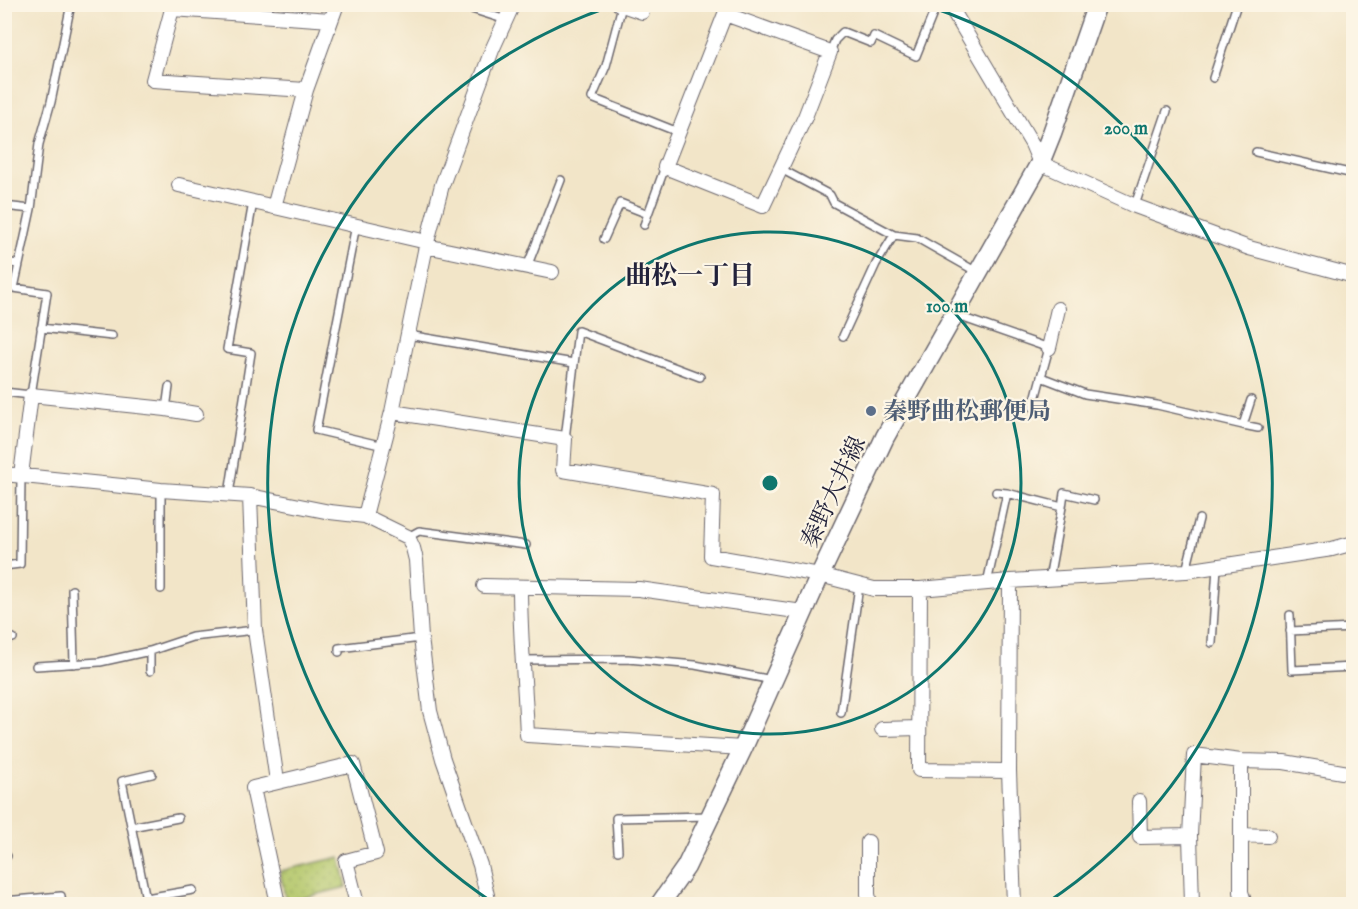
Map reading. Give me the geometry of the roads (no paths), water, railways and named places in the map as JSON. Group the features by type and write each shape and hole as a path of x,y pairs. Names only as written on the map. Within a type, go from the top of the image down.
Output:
{"main road":[{"name":"秦野大井線","path":"660,904 686,867 711,816 885,437 1040,163 1096,4"}],"street":[{"path":"274,207 306,90 337,4"},
{"path":"365,516 392,412 426,244 442,185 492,50 513,4"},
{"path":"949,4 1032,144 1040,163 1135,206 1249,249 1353,276"},
{"path":"620,5 642,12"},
{"path":"306,90 153,80 172,9 331,20"},
{"path":"725,14 830,52 805,117 763,206 665,168 725,14"},
{"path":"179,185 552,272"},
{"path":"1049,348 1059,309"},
{"path":"21,475 31,395 196,414"},
{"path":"392,412 564,439 563,470 714,495 711,556 820,576 874,589 920,589 1011,581 1186,571 1332,549 1353,543"},
{"path":"4,474 161,490 250,496 330,512 365,516 408,537 416,560 421,639 430,711 443,759 480,865 489,904"},
{"path":"250,496 255,630 277,781"},
{"path":"1011,581 1009,771 1014,904"},
{"path":"483,586 639,589 803,612"},
{"path":"520,587 526,735 743,748"},
{"path":"920,589 919,770 1009,771"},
{"path":"882,729 919,729"},
{"path":"1192,904 1190,836 1194,755 1241,761 1284,762 1353,774"},
{"path":"1241,761 1241,892 1245,904"},
{"path":"278,904 253,788 353,764 376,853 346,861 357,904"},
{"path":"1139,801 1140,837 1190,836"},
{"path":"1240,835 1268,836"},
{"path":"868,842 870,904"}],"lane":[{"path":"4,392 31,395 46,293 14,288 31,209 39,144 51,102 71,4"},
{"path":"456,4 506,20"},
{"path":"830,52 835,40 843,32 871,44 874,36 916,56 937,4"},
{"path":"1213,78 1238,4"},
{"path":"620,5 606,66 592,98 678,132"},
{"path":"1135,206 1167,111"},
{"path":"1256,152 1353,174"},
{"path":"644,225 665,168"},
{"path":"781,169 830,195 834,203 894,235 917,238 977,272"},
{"path":"527,267 561,180"},
{"path":"229,494 251,353 227,349 253,202"},
{"path":"604,238 620,203 648,214"},
{"path":"4,206 31,209"},
{"path":"356,225 316,430 384,446"},
{"path":"843,336 876,264 894,235"},
{"path":"4,262 18,264"},
{"path":"953,314 1049,348 1033,407"},
{"path":"41,328 112,336"},
{"path":"564,439 578,331 700,377"},
{"path":"408,335 574,363"},
{"path":"1041,377 1085,394 1157,405 1258,428"},
{"path":"166,409 170,387"},
{"path":"1244,425 1251,400"},
{"path":"4,566 20,564 21,475"},
{"path":"161,490 161,589"},
{"path":"996,492 1062,507"},
{"path":"987,583 1007,493"},
{"path":"1049,579 1064,493 1094,500"},
{"path":"1186,571 1199,519"},
{"path":"408,537 419,531 526,545"},
{"path":"1212,643 1217,567"},
{"path":"841,713 859,586"},
{"path":"72,590 74,664"},
{"path":"1290,615 1292,670 1353,667"},
{"path":"1290,631 1353,628"},
{"path":"36,666 100,662 150,651 192,637 255,630"},
{"path":"339,652 339,648 421,639"},
{"path":"150,651 150,671"},
{"path":"524,660 639,660 694,665 773,681"},
{"path":"152,774 122,781 147,901 193,890"},
{"path":"618,851 616,818 711,816"},
{"path":"131,827 178,818"},
{"path":"4,901 61,896 62,904"}],"place":[{"name":"秦野曲松郵便局","path":"871,411"}],"district":[{"name":"曲松一丁目","path":"690,275"}]}
